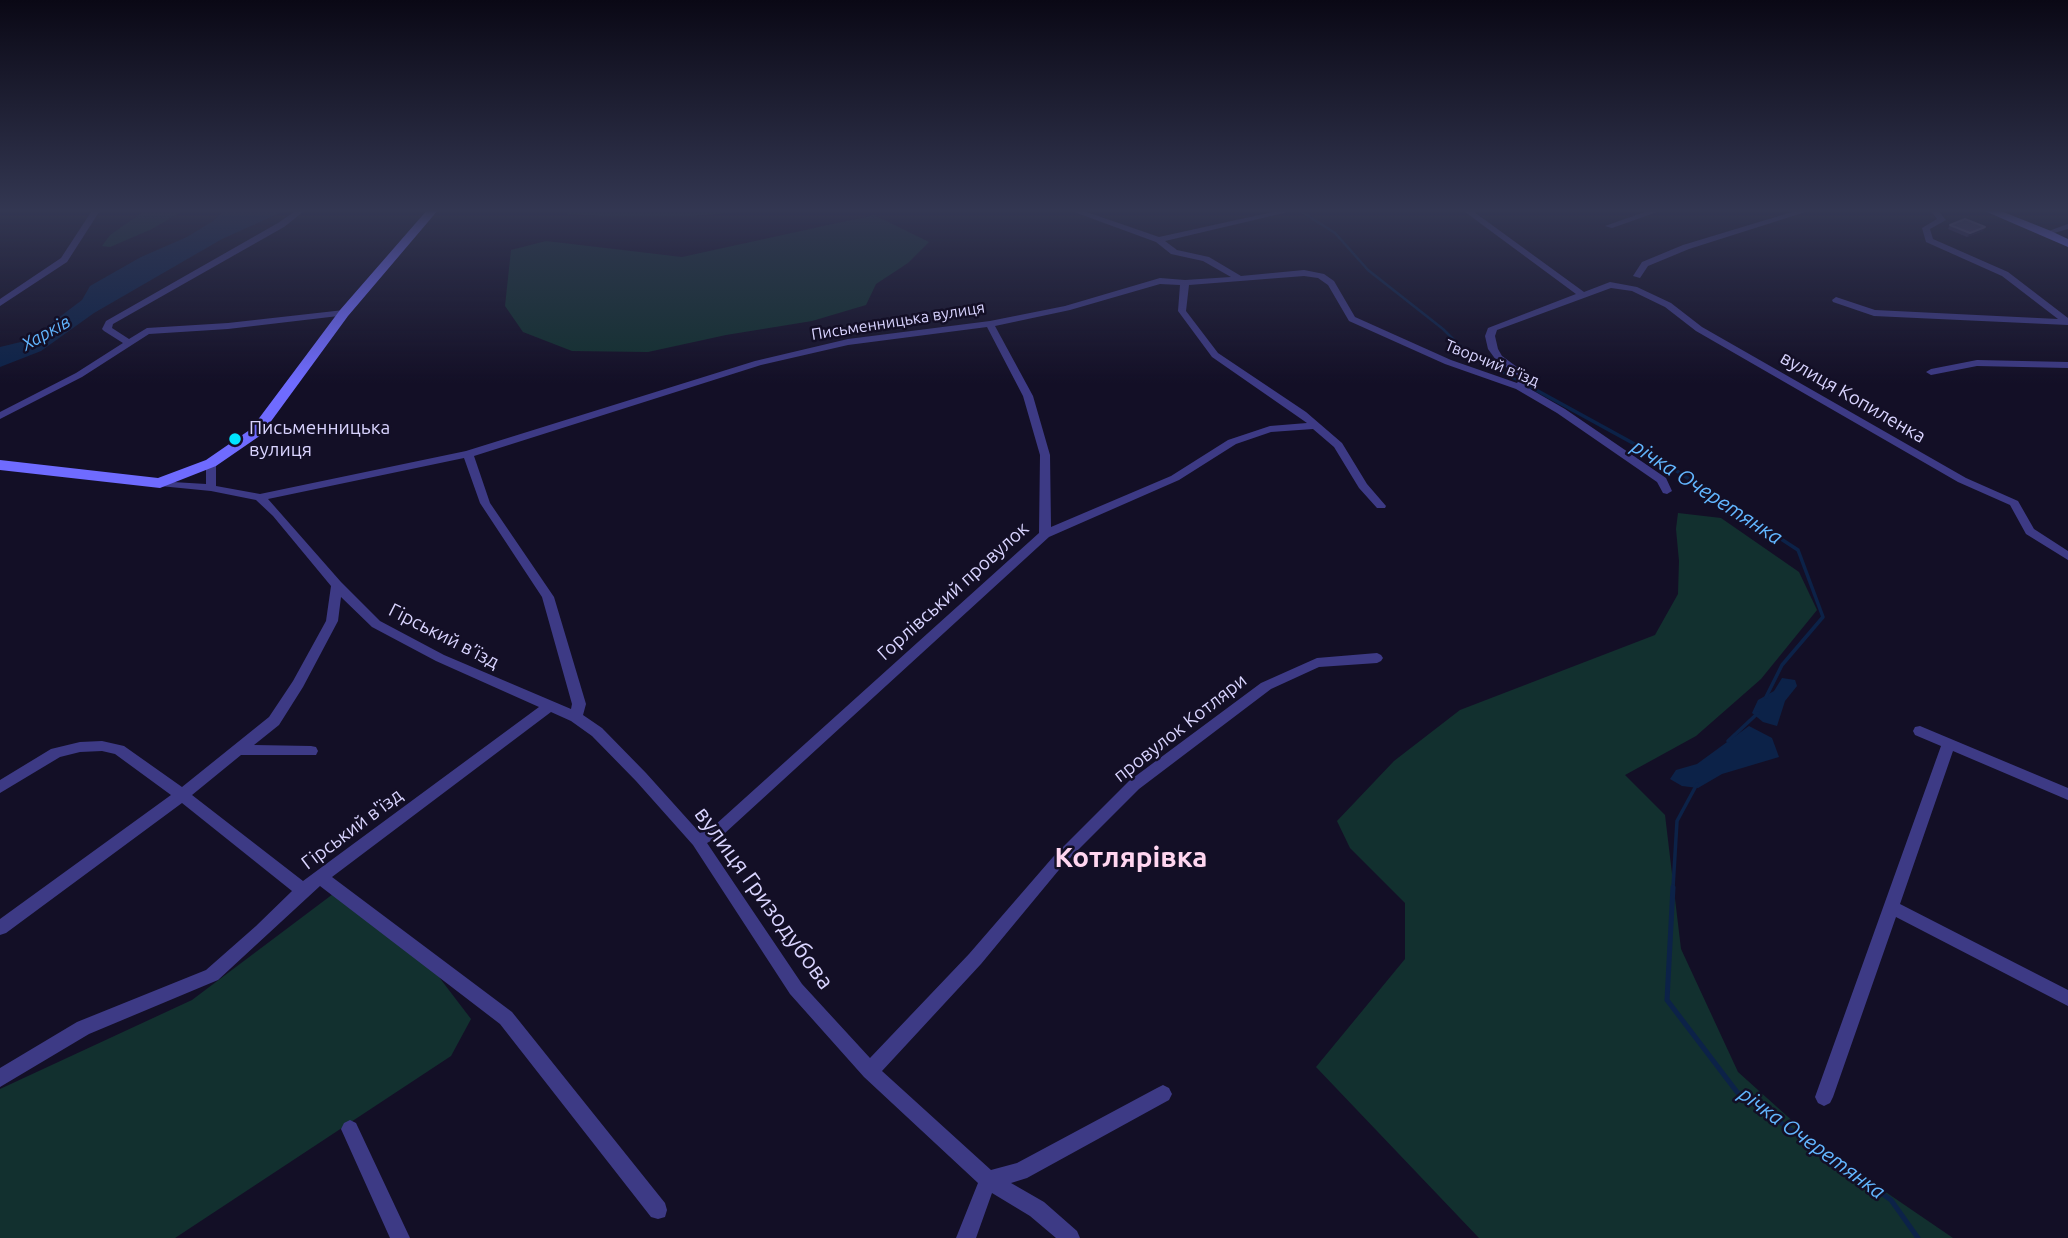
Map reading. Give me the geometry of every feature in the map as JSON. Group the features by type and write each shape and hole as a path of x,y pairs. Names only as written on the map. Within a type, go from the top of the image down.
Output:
{"main road":[{"path":"0,465 160,484 211,463 256,432 382,267"}],"street":[{"path":"0,303 54,267"},
{"path":"128,342 107,329 109,323 208,267"},
{"path":"1220,267 1241,279"},
{"path":"1544,267 1581,294"},
{"path":"1637,276 1643,267"},
{"path":"1989,267 2005,274 2068,322"},
{"name":"Письменницька вулиця","path":"260,497 468,454 758,363 848,342 990,324 1067,308 1160,281 1185,283 1304,273"},
{"name":"Творчий в’їзд","path":"1304,273 1321,276 1331,284 1352,319 1448,362 1519,387 1618,448 1662,480 1667,491"},
{"path":"1185,283 1182,311 1215,355 1302,414 1338,445 1363,486 1381,506"},
{"path":"1519,387 1527,378 1499,358 1493,349 1490,336 1493,328 1610,285"},
{"name":"вулиця Копиленка","path":"1610,285 1634,289 1650,296 1699,330 1962,480 2014,503 2031,531 2068,555"},
{"path":"1836,300 1874,313 2068,322"},
{"path":"0,416 79,375 128,342 152,330 228,326 344,313"},
{"path":"990,324 1028,396 1045,455 1045,534"},
{"path":"1931,372 1977,363 2068,365"},
{"name":"Горлівський провулок","path":"698,841 720,829 1045,534 1175,478 1232,442 1270,429 1314,426"},
{"path":"468,454 485,503 548,597 579,704 576,717"},
{"path":"211,463 211,488"},
{"path":"160,484 211,488 260,497"},
{"name":"Гірський в’їзд","path":"260,497 337,585 376,624 440,658 576,717"},
{"path":"0,928 182,795 274,721 298,684 332,621 337,585"},
{"name":"провулок Котляри","path":"870,1071 975,959 1058,861 1134,785 1266,686 1317,663 1377,658"},
{"name":"Гірський в'їзд","path":"0,787 56,753 80,747 102,746 120,750 303,890 548,707"},
{"name":"вулиця Гризодубова","path":"576,717 597,732 698,841 796,989 870,1071 988,1180 1037,1209 1070,1238"},
{"path":"1920,731 2068,794"},
{"path":"1824,1097 1948,744"},
{"path":"241,750 311,751"},
{"path":"320,877 506,1017 658,1210"},
{"path":"0,1078 83,1028 212,975 303,890"},
{"path":"1891,907 2068,998"},
{"path":"965,1238 988,1180 1020,1171 1163,1094"},
{"path":"350,1129 400,1238"}],"green space":[{"path":"509,267 902,267 876,284 866,305 812,321 726,335 648,352 572,351 523,332 505,306"},
{"path":"1678,513 1721,518 1799,572 1817,610 1761,679 1696,736 1625,775 1665,815 1681,949 1738,1072 1827,1152 1953,1238 1479,1238 1316,1067 1405,959 1405,903 1350,848 1337,821 1394,761 1460,710 1655,635 1678,594"},
{"path":"333,894 416,947 471,1019 451,1056 175,1238 0,1238 0,1089 192,1000"}],"water":[{"name":"Харків","path":"124,267 174,267 94,313 41,351 0,367 0,347 29,340 82,300 90,286"},
{"path":"1782,678 1795,680 1797,686 1785,701 1777,726 1763,722 1752,713 1758,700 1774,691"},
{"path":"1749,726 1772,738 1779,757 1722,774 1698,788 1682,786 1670,779 1676,770 1697,764"}],"waterway":[{"name":"річка Очеретянка","path":"1365,267 1443,329 1467,353 1530,387"},
{"name":"річка Очеретянка","path":"1527,385 1640,447 1798,550 1823,617 1782,665 1766,697"},
{"name":"річка Очеретянка","path":"1728,741 1758,713"},
{"name":"річка Очеретянка","path":"1673,888 1677,821 1697,784"},
{"name":"річка Очеретянка","path":"1673,887 1667,1000 1737,1092 1891,1200 1918,1238"}],"place":[{"name":"Письменницька вулиця","path":"235,439"}],"district":[{"name":"Котлярівка","path":"1131,858"}]}
